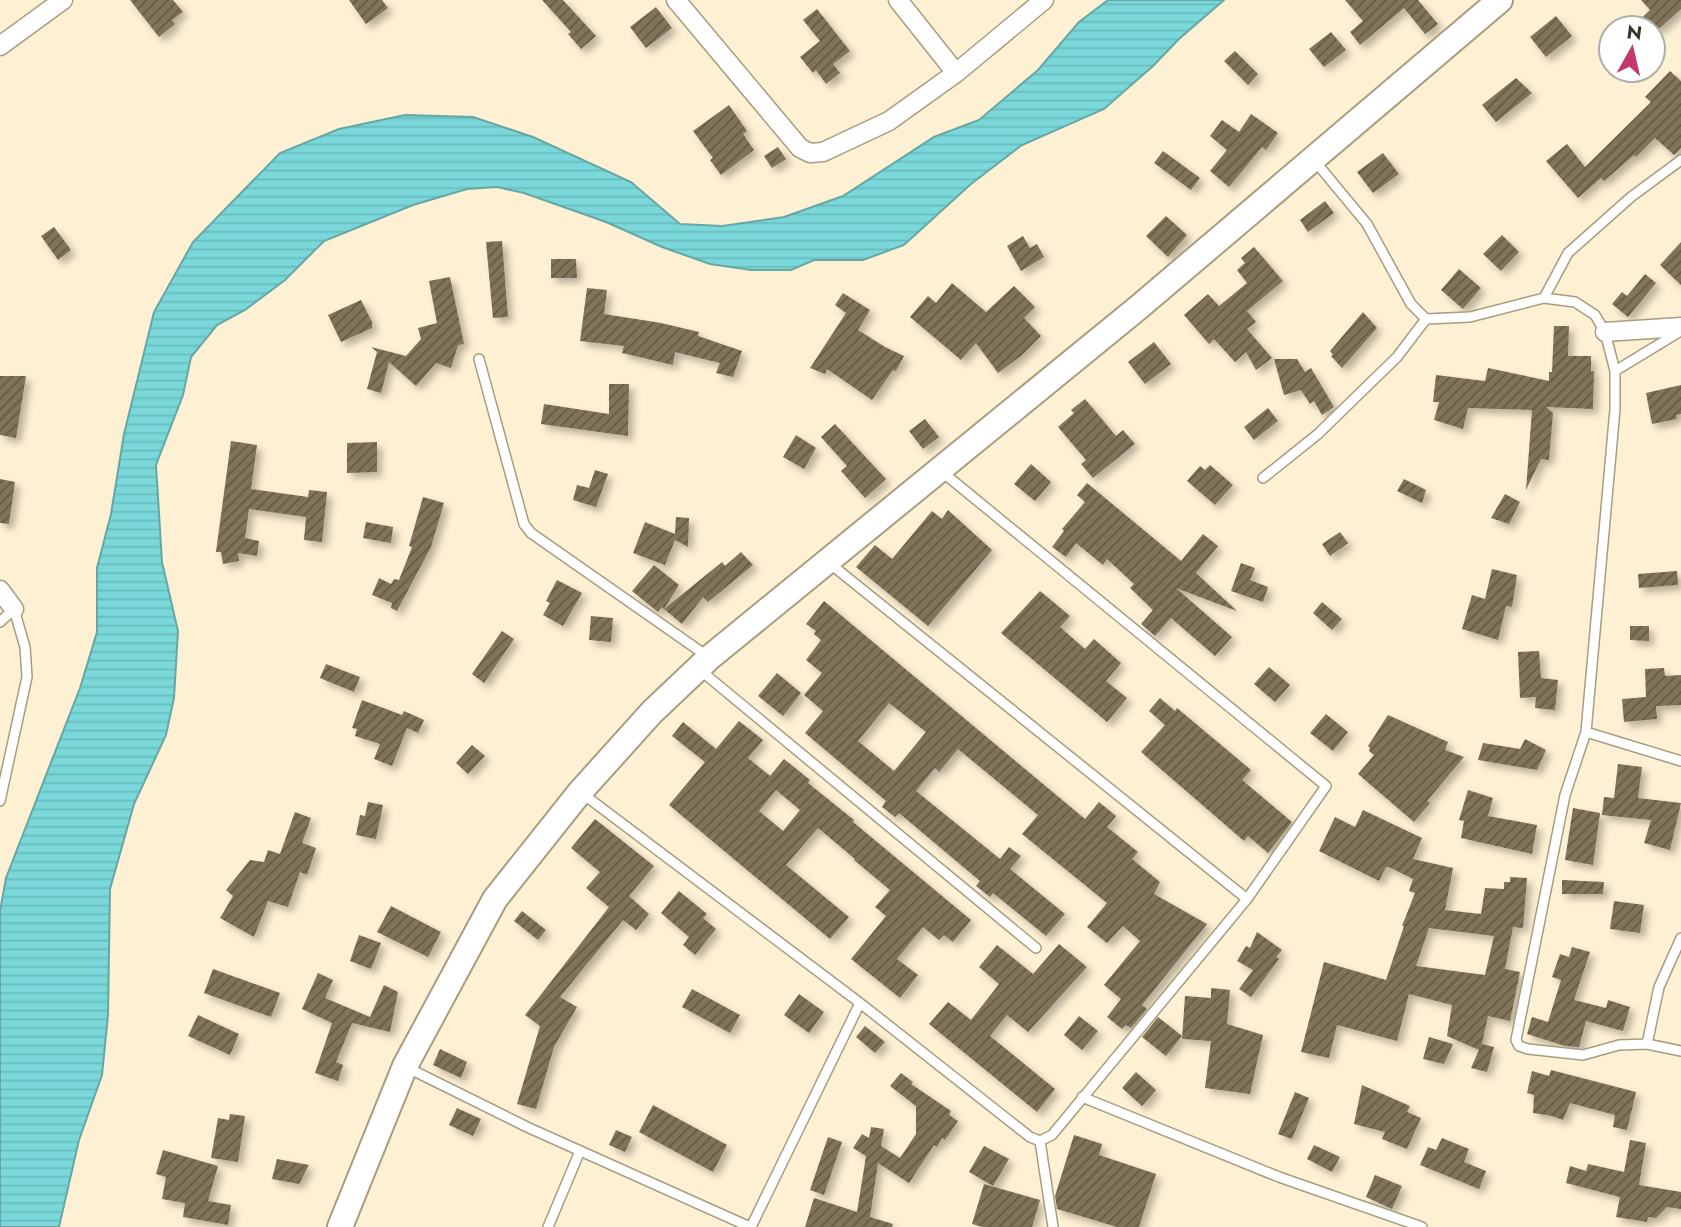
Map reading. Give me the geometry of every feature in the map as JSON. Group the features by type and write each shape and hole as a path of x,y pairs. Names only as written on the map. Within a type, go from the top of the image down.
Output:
{"main road":[{"path":"340,1227 405,1066 495,899 580,792 652,712 704,663 1139,307 1500,0"}],"street":[{"path":"0,46 63,0"},
{"path":"676,0 800,148 810,153 823,152 889,121 956,73 1044,0"},
{"path":"898,0 956,73"},
{"path":"1605,332 1681,328"},
{"path":"0,590 14,609"}],"lane":[{"path":"1314,160 1367,224 1411,304 1426,319 1470,317 1544,298 1575,302 1595,315 1605,332 1615,371 1615,408 1586,732 1565,795 1516,1040 1519,1046 1528,1049 1583,1055 1619,1045 1647,1044 1681,1051"},
{"path":"1544,298 1568,253 1631,197 1681,160"},
{"path":"1263,478 1318,434 1397,357 1426,319"},
{"path":"1615,371 1681,328"},
{"path":"479,359 524,524 531,533 704,663 1035,948"},
{"path":"580,792 860,1003 1030,1137 1040,1141 1052,1135 1247,899 1326,786 939,470"},
{"path":"827,562 1247,899"},
{"path":"0,622 14,609 25,647 27,677 0,801"},
{"path":"1586,732 1681,761"},
{"path":"1647,1044 1659,987 1681,938"},
{"path":"405,1066 580,1151 751,1227 860,1003"},
{"path":"1082,1097 1279,1177 1422,1227"},
{"path":"1040,1141 1053,1227"},
{"path":"548,1227 580,1151"}],"water":[{"path":"1108,0 1224,0 1104,109 1022,145 971,184 904,245 863,260 814,260 791,270 751,270 710,264 662,247 606,222 524,193 497,187 467,189 413,205 324,241 285,280 245,310 217,325 191,357 183,395 156,465 162,562 178,631 174,698 166,735 134,804 110,889 108,1015 102,1075 79,1140 59,1227 0,1227 0,911 6,878 80,688 97,632 97,568 111,514 124,434 154,312 193,242 280,153 339,129 405,115 473,117 533,137 631,182 680,224 722,226 784,217 843,196 934,137 979,120 1038,70 1079,22"}],"building":[{"path":"130,0 173,0 183,12 172,20 175,24 159,37"},
{"path":"349,0 382,0 388,8 366,24"},
{"path":"542,0 563,0 596,36 581,49 568,34 571,32"},
{"path":"1345,0 1418,0 1438,24 1425,34 1404,8 1360,45 1350,32 1363,21"},
{"path":"1641,0 1681,0 1681,9 1667,22 1667,14 1646,14 1650,10"},
{"path":"656,7 672,28 646,48 630,27"},
{"path":"817,9 850,51 833,64 840,73 826,84 816,70 813,73 800,57 820,41 803,20"},
{"path":"1556,16 1572,36 1546,57 1530,37"},
{"path":"1331,32 1346,50 1324,67 1309,49"},
{"path":"1235,51 1258,74 1248,85 1224,61"},
{"path":"1670,71 1681,81 1681,148 1674,155 1655,138 1636,157 1634,155 1604,181 1601,178 1578,198 1546,161 1567,144 1585,167 1651,102 1645,97 1658,84 1667,84 1667,74"},
{"path":"1516,78 1532,93 1496,122 1482,105"},
{"path":"729,105 747,131 743,134 754,150 721,175 710,160 713,158 693,131"},
{"path":"1251,114 1278,133 1266,150 1262,147 1229,187 1210,171 1227,150 1210,136 1222,120 1239,132"},
{"path":"778,147 786,159 772,168 764,156"},
{"path":"1163,151 1200,178 1191,190 1154,163"},
{"path":"1383,153 1399,174 1373,193 1357,172"},
{"path":"1325,201 1334,213 1308,232 1300,220"},
{"path":"1166,216 1187,235 1168,257 1146,236"},
{"path":"54,227 71,250 58,260 41,236"},
{"path":"1502,235 1519,252 1501,271 1483,254"},
{"path":"1023,236 1030,248 1037,244 1044,257 1021,271 1007,246"},
{"path":"502,241 508,317 493,318 486,242"},
{"path":"1681,242 1681,285 1660,265"},
{"path":"1254,247 1283,281 1247,311 1256,322 1247,329 1272,358 1256,370 1246,352 1235,362 1214,339 1209,344 1184,315 1208,294 1219,306 1247,283 1237,270 1245,263 1241,258"},
{"path":"551,259 576,259 577,278 551,278"},
{"path":"1459,269 1481,288 1463,309 1441,290"},
{"path":"1645,274 1656,283 1628,317 1612,304 1622,292 1627,296"},
{"path":"450,277 464,344 458,345 451,368 436,363 416,386 389,362 381,393 367,389 377,352 371,347 406,356 421,339 418,328 437,323 429,281"},
{"path":"952,283 986,312 1014,286 1035,307 1024,318 1041,336 1021,356 998,373 976,343 961,360 910,317 928,296 936,303"},
{"path":"587,288 607,290 604,314 699,332 698,336 742,351 733,377 716,373 720,363 675,352 673,365 622,353 624,346 580,341"},
{"path":"843,293 870,310 858,330 904,356 896,371 893,370 872,400 827,369 825,374 810,368 846,313 835,305"},
{"path":"361,300 372,322 372,328 341,342 328,315"},
{"path":"1363,312 1377,328 1342,368 1330,351"},
{"path":"1554,326 1569,326 1568,356 1591,356 1591,372 1594,371 1593,409 1546,407 1553,413 1549,460 1541,459 1526,490 1532,410 1468,408 1463,429 1434,420 1439,402 1433,402 1436,375 1485,381 1488,368 1549,381 1549,372 1552,372"},
{"path":"1154,342 1171,364 1145,384 1128,362"},
{"path":"1274,359 1297,359 1305,372 1311,368 1334,407 1322,415 1314,401 1310,404 1301,390 1284,395"},
{"path":"0,376 26,376 16,438 0,435"},
{"path":"609,384 629,384 628,436 541,424 544,404 609,414"},
{"path":"1681,385 1681,414 1676,415 1677,419 1652,424 1646,393"},
{"path":"1085,399 1116,436 1123,430 1135,444 1093,478 1081,464 1086,460 1058,427 1074,413 1071,410"},
{"path":"1268,408 1278,421 1254,440 1244,427"},
{"path":"925,419 939,437 923,449 909,431"},
{"path":"835,424 886,479 865,498 841,471 847,466 821,437"},
{"path":"796,435 816,448 804,469 783,457"},
{"path":"231,441 257,445 251,489 308,497 309,490 327,492 322,542 304,540 306,517 249,509 245,538 259,541 257,556 238,553 239,561 223,564 221,552 216,552"},
{"path":"377,442 377,472 347,473 347,443"},
{"path":"1031,464 1051,482 1035,501 1014,484"},
{"path":"1210,465 1233,485 1215,505 1187,481 1200,466 1205,470"},
{"path":"595,470 608,474 596,507 573,500 577,485 589,488"},
{"path":"0,479 15,482 9,524 0,523"},
{"path":"1404,479 1426,490 1422,503 1397,491"},
{"path":"1087,483 1181,561 1203,534 1218,546 1196,573 1237,611 1176,588 1232,637 1215,656 1171,618 1155,636 1141,624 1153,610 1130,588 1134,584 1107,559 1103,565 1076,543 1066,557 1052,547 1064,531 1062,529 1085,502 1077,495"},
{"path":"1505,494 1520,502 1509,524 1491,518"},
{"path":"423,497 444,503 431,547 397,611 391,608 392,603 372,595 379,578 391,584 394,579 399,580 412,547 409,546"},
{"path":"948,510 992,550 928,626 856,567 875,545 892,559 932,511 942,519"},
{"path":"676,517 689,518 688,547 675,540 665,565 633,553 645,522 675,534"},
{"path":"366,522 393,527 391,543 363,538"},
{"path":"1340,532 1348,543 1330,556 1322,544"},
{"path":"741,552 753,565 708,602 703,597 682,624 664,609 722,562 725,566"},
{"path":"1241,563 1255,568 1250,580 1268,587 1263,602 1231,591"},
{"path":"654,565 679,585 664,609 662,607 658,612 632,591"},
{"path":"1492,569 1517,575 1512,607 1506,606 1498,640 1462,629 1472,595 1485,599"},
{"path":"1677,571 1678,585 1639,588 1638,574"},
{"path":"557,580 582,593 563,626 543,615 550,603 546,601"},
{"path":"1040,591 1070,616 1060,627 1085,649 1094,639 1121,663 1106,681 1127,698 1107,722 1001,633"},
{"path":"824,601 1085,819 1099,802 1116,816 1107,827 1138,852 1132,859 1160,882 1154,894 1207,924 1142,1005 1147,1009 1131,1028 1126,1025 1122,1029 1107,1017 1121,999 1104,985 1140,941 1123,926 1107,943 1087,927 1107,903 1022,834 1038,815 958,749 939,772 935,768 916,791 1000,859 1009,847 1021,856 1010,869 1065,914 1046,936 993,893 990,897 976,886 980,881 899,813 895,817 882,807 886,801 805,733 823,711 804,695 822,673 806,660 821,640 814,634 816,631 806,624","holes":["889,703 926,732 894,771 858,741"]},
{"path":"1322,602 1342,619 1332,630 1313,613"},
{"path":"591,616 613,618 611,642 589,640"},
{"path":"1630,626 1649,626 1649,641 1630,640"},
{"path":"502,631 514,639 484,683 472,674"},
{"path":"1539,651 1541,678 1558,680 1555,710 1535,708 1536,697 1520,698 1518,652"},
{"path":"326,664 360,677 354,692 320,678"},
{"path":"1269,667 1290,685 1275,702 1254,684"},
{"path":"1664,668 1665,676 1681,675 1681,705 1656,706 1657,719 1624,722 1622,699 1646,697 1645,669"},
{"path":"777,673 801,693 783,716 758,696"},
{"path":"1160,698 1175,711 1177,708 1251,770 1242,780 1292,822 1268,853 1248,836 1244,841 1141,752 1165,725 1149,711"},
{"path":"362,700 402,715 404,711 424,720 418,733 407,728 392,766 374,759 380,744 355,736 357,729 352,728"},
{"path":"1326,714 1348,732 1333,751 1310,733"},
{"path":"1388,715 1448,742 1445,750 1464,757 1427,801 1430,803 1414,822 1358,774 1374,755 1368,746"},
{"path":"739,721 763,740 748,758 770,776 784,759 810,780 808,783 854,820 853,822 971,920 953,942 944,935 939,940 923,927 897,959 918,975 900,998 851,959 886,916 875,907 890,890 818,828 786,865 849,917 830,939 669,805 705,762 672,736 683,722 716,749","holes":["776,790 800,810 783,831 759,811"]},
{"path":"1525,739 1546,750 1537,770 1478,760 1483,743 1520,749"},
{"path":"472,745 485,756 468,774 456,763"},
{"path":"1618,764 1642,767 1638,798 1681,803 1670,850 1644,843 1651,820 1602,815 1604,797 1614,798"},
{"path":"1468,790 1493,798 1488,816 1537,825 1532,854 1461,838 1464,821 1459,820"},
{"path":"368,802 383,805 376,839 356,835 360,815 365,816"},
{"path":"1573,808 1600,813 1593,865 1565,860"},
{"path":"1363,810 1422,838 1413,859 1453,868 1445,910 1481,914 1485,888 1504,889 1504,882 1510,882 1510,877 1527,878 1523,928 1513,927 1505,969 1520,972 1510,1021 1488,1016 1482,1044 1494,1047 1487,1072 1471,1068 1479,1050 1447,1036 1452,1005 1409,994 1397,1041 1337,1025 1329,1058 1301,1052 1324,962 1386,980 1415,893 1409,891 1413,879 1389,867 1386,867 1379,881 1319,851 1335,817 1355,827","holes":["1429,928 1494,936 1485,975 1416,966"]},
{"path":"295,812 311,818 302,843 316,848 307,875 300,872 288,907 268,901 254,937 220,918 233,896 226,890 250,860 264,862 268,850 280,854"},
{"path":"595,819 654,866 629,896 649,914 636,930 623,920 560,997 577,1007 554,1047 536,1109 517,1104 540,1026 525,1015 609,907 586,888 600,872 571,848"},
{"path":"1562,880 1604,882 1603,894 1562,894"},
{"path":"679,891 707,914 703,918 716,929 695,955 683,945 689,937 661,913"},
{"path":"1614,901 1644,905 1640,933 1610,929"},
{"path":"391,906 441,932 428,957 377,932"},
{"path":"522,911 546,930 538,940 514,921"},
{"path":"1257,932 1282,950 1276,957 1279,959 1251,997 1239,989 1253,970 1237,961 1246,946 1250,948"},
{"path":"359,935 381,943 371,969 350,961"},
{"path":"1059,944 1087,967 1028,1032 1007,1015 990,1036 1055,1089 1037,1112 929,1024 948,1002 971,1020 999,984 979,967 997,945 1033,974"},
{"path":"1572,947 1590,952 1574,1000 1606,1008 1608,1000 1630,1007 1623,1031 1586,1021 1579,1047 1565,1046 1527,1034 1532,1017 1548,1022 1561,980 1552,977 1560,954 1569,957"},
{"path":"213,969 280,993 271,1017 204,993"},
{"path":"318,973 333,980 325,998 370,1017 384,985 398,992 390,1032 352,1023 336,1062 343,1065 338,1081 315,1073 332,1023 302,1009"},
{"path":"1211,988 1230,990 1227,1024 1263,1035 1250,1094 1205,1088 1211,1041 1182,1039 1185,996 1211,998"},
{"path":"692,989 740,1015 730,1033 682,1007"},
{"path":"799,994 824,1012 809,1033 784,1015"},
{"path":"198,1015 239,1034 230,1055 188,1036"},
{"path":"1079,1016 1098,1031 1082,1050 1064,1035"},
{"path":"1158,1017 1182,1036 1166,1056 1142,1037"},
{"path":"865,1026 885,1042 875,1053 856,1037"},
{"path":"1429,1037 1453,1044 1444,1064 1423,1059"},
{"path":"440,1049 467,1062 461,1078 433,1065"},
{"path":"1551,1070 1636,1092 1627,1130 1613,1127 1615,1115 1570,1103 1563,1120 1533,1113 1534,1095 1527,1093 1532,1071 1549,1076"},
{"path":"1136,1072 1156,1090 1142,1106 1122,1088"},
{"path":"901,1073 913,1082 911,1084 951,1111 949,1115 958,1121 945,1140 942,1138 937,1147 934,1145 909,1183 878,1163 870,1217 893,1224 892,1227 805,1227 814,1198 857,1212 866,1156 853,1148 862,1134 869,1138 871,1127 884,1129 881,1146 900,1158 916,1134 916,1106 890,1086"},
{"path":"1362,1085 1410,1106 1407,1112 1421,1118 1407,1149 1382,1139 1385,1132 1354,1124"},
{"path":"1295,1092 1309,1098 1292,1139 1278,1134"},
{"path":"653,1105 727,1145 713,1172 639,1132"},
{"path":"457,1108 481,1119 473,1136 449,1125"},
{"path":"230,1114 245,1116 238,1162 211,1158 218,1118 229,1120"},
{"path":"616,1130 632,1137 625,1152 609,1145"},
{"path":"1074,1135 1102,1144 1099,1155 1156,1174 1139,1227 1117,1227 1057,1209 1055,1196"},
{"path":"828,1137 842,1142 824,1195 810,1190"},
{"path":"1442,1138 1469,1149 1464,1162 1486,1171 1479,1189 1420,1165 1428,1147 1436,1150"},
{"path":"1630,1140 1646,1143 1639,1185 1681,1192 1681,1209 1667,1207 1656,1218 1648,1217 1647,1222 1616,1217 1620,1197 1566,1183 1570,1166 1586,1171 1588,1164 1624,1172"},
{"path":"1314,1145 1340,1157 1332,1172 1307,1159"},
{"path":"984,1146 1009,1159 993,1186 969,1172"},
{"path":"163,1150 218,1166 208,1201 231,1205 228,1225 183,1217 185,1203 162,1199 166,1177 156,1174"},
{"path":"277,1159 309,1165 299,1184 272,1179"},
{"path":"1375,1175 1402,1186 1392,1209 1366,1197"},
{"path":"984,1184 1040,1200 1032,1227 983,1227 972,1224"}]}
